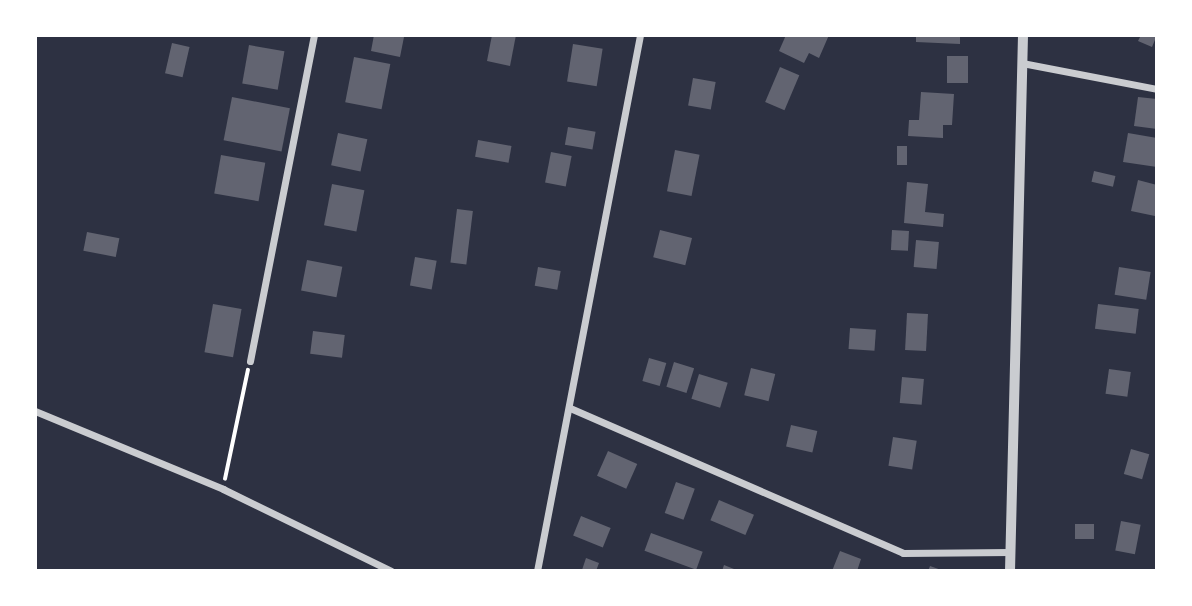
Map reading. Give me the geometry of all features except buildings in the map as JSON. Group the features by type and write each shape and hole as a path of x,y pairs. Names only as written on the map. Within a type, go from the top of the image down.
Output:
{"street":[{"path":"250,361 314,35"},
{"path":"537,571 640,35"},
{"path":"1010,571 1023,35"},
{"path":"1023,63 1157,89"},
{"path":"570,408 903,553 1010,552"},
{"path":"35,411 223,489 391,571"}],"path":[{"path":"223,489 250,361"}]}
